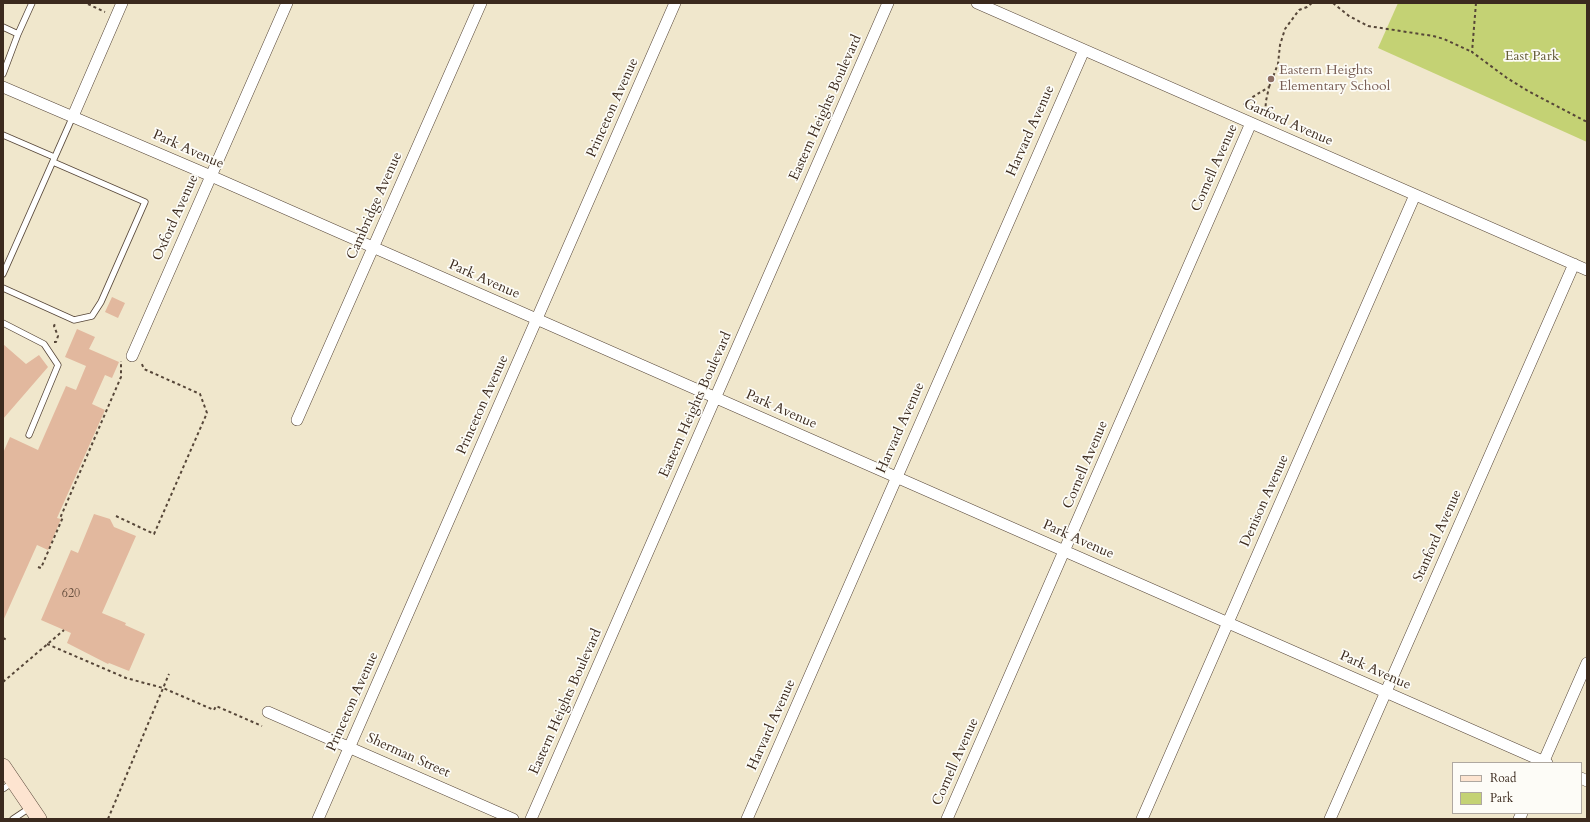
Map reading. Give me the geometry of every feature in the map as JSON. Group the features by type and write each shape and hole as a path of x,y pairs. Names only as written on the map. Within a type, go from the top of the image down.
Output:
{"street":[{"path":"73,116 122,3"},
{"name":"Oxford Avenue","path":"131,357 287,3"},
{"name":"Cambridge Avenue","path":"298,420 481,3"},
{"name":"Princeton Avenue","path":"318,819 676,3"},
{"name":"Eastern Heights Boulevard","path":"531,819 888,3"},
{"name":"Garford Avenue","path":"977,3 1587,270"},
{"name":"Harvard Avenue","path":"747,819 1084,50"},
{"name":"Park Avenue","path":"3,86 1228,622 1543,762"},
{"name":"Cornell Avenue","path":"948,819 1251,123"},
{"name":"Denison Avenue","path":"1142,819 1415,195"},
{"name":"Stanford Avenue","path":"1330,819 1574,264"},
{"path":"1545,762 1587,663"},
{"name":"Sherman Street","path":"268,712 513,819"},
{"path":"3,766 8,785 31,807 40,819"}],"lane":[{"path":"3,74 18,34 32,3"},
{"path":"3,27 18,34"},
{"path":"3,274 73,116"},
{"path":"3,135 146,202 101,302 92,316 74,320 3,288"},
{"path":"3,323 44,344 58,365 29,436"},
{"path":"13,819 31,807"}],"path":[{"path":"1265,114 1269,87 1278,64 1280,45 1285,29 1299,10 1312,3"},
{"path":"1333,3 1349,16 1368,26 1433,36 1444,39 1472,52 1506,78 1587,122"},
{"path":"1472,52 1476,3"},
{"path":"88,4 105,12"},
{"path":"1244,104 1246,101 1269,87"},
{"path":"56,342 58,336 54,326 58,317"},
{"path":"38,567 41,568 63,517 60,516 131,357 144,369 200,394 207,413 154,534 116,516"},
{"path":"3,682 64,630"},
{"path":"3,638 7,640"},
{"path":"47,644 126,678 163,688 214,710 216,706 262,726"},
{"path":"108,819 169,674"}],"green space":[{"name":"East Park","path":"1398,3 1587,3 1587,142 1378,48"}],"building":[{"path":"112,297 125,303 118,318 105,312"},
{"path":"77,329 95,337 89,349 119,362 112,378 105,375 92,404 105,410 57,518 61,519 48,550 37,545 3,621 3,453 10,437 38,450 66,386 76,390 86,366 65,357"},
{"path":"3,344 26,364 39,355 48,367 3,419"},
{"path":"94,514 110,519 114,527 136,536 102,613 126,623 125,625 145,634 129,671 109,663 108,664 67,643 71,633 41,620 71,550 78,553"}],"place":[{"name":"Eastern Heights Elementary School","path":"1271,79"}]}
